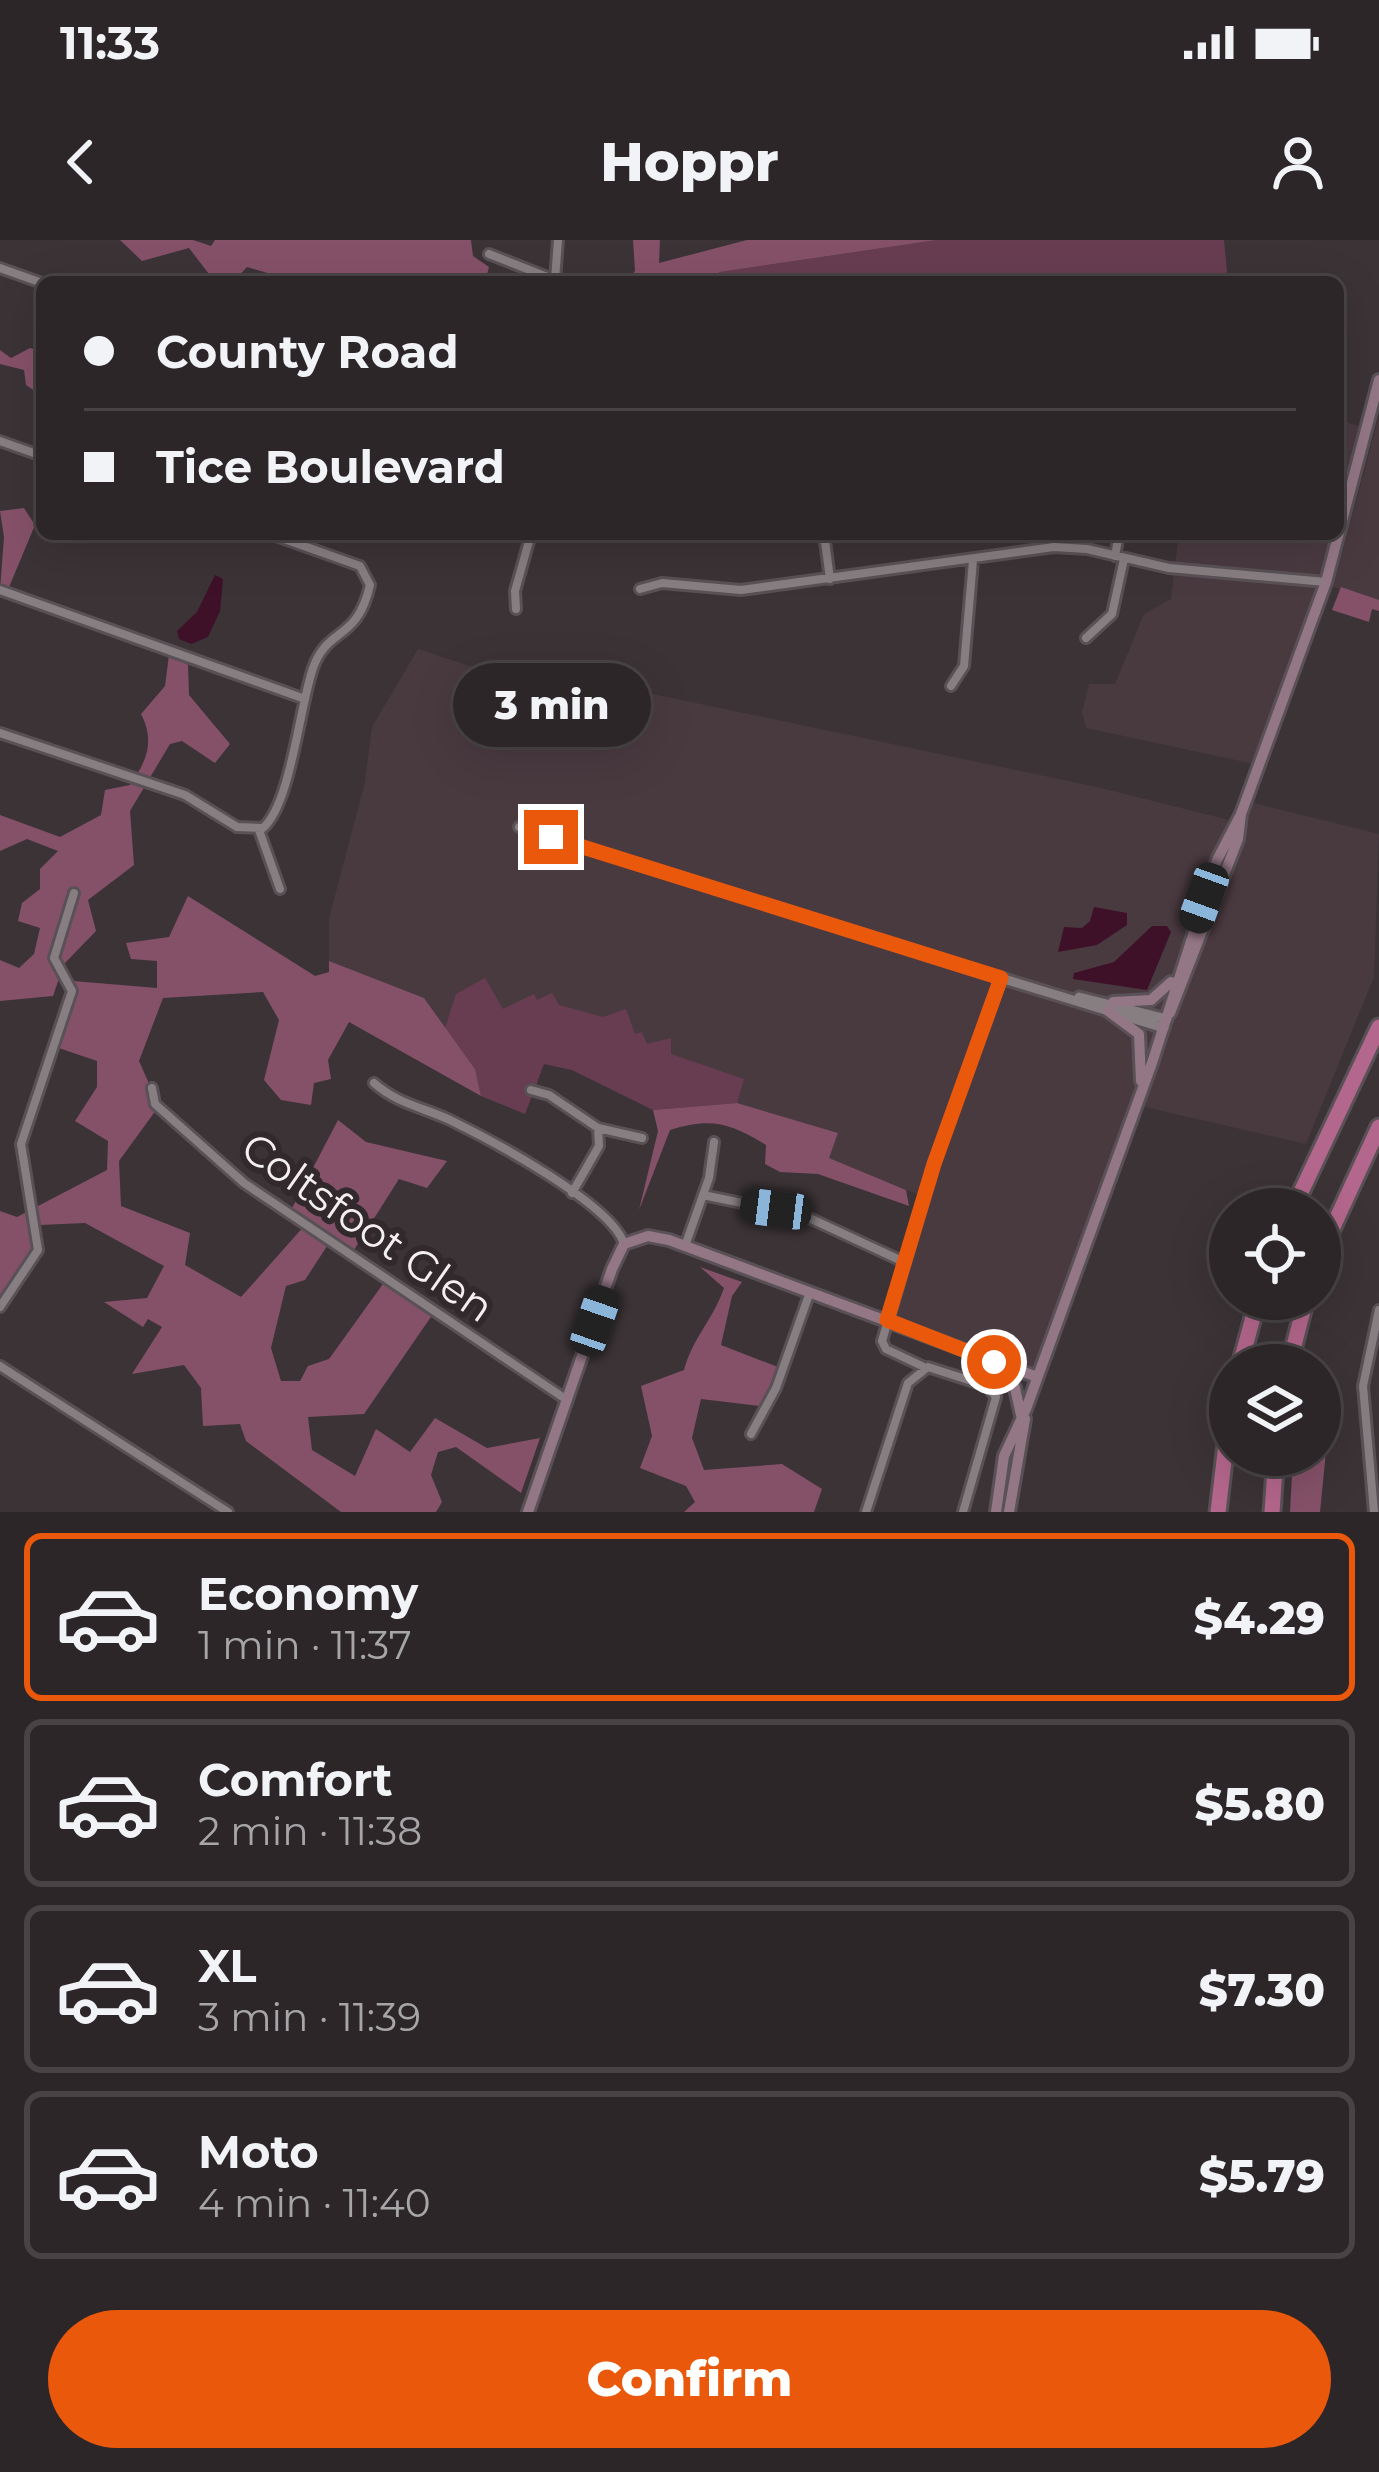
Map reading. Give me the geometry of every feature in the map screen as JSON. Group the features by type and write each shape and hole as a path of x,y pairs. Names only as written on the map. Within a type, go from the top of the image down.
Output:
{"highway":[{"path":"1303,1188 1379,1027"},
{"path":"1341,1209 1379,1127"},
{"path":"1218,1512 1222,1476"},
{"path":"1272,1512 1275,1476"}],"main road":[{"path":"1344,513 1379,380"},
{"path":"996,1512 1001,1467 1140,1094 1222,847 1241,814 1326,582 1337,540"},
{"path":"1165,1023 1188,976 1238,838 1241,814"},
{"path":"1110,1006 1151,1000 1177,975"},
{"path":"1110,1006 1141,1038 1140,1094"},
{"path":"528,1512 624,1244 652,1236 1037,1378"},
{"path":"1000,1364 1024,1413 1009,1512"}],"street":[{"path":"555,276 558,240"},
{"path":"488,254 545,276"},
{"path":"0,268 36,281"},
{"path":"0,441 36,454"},
{"path":"259,830 281,806 304,699 320,653 361,618 368,575 360,566 287,540"},
{"path":"516,610 515,590 529,540"},
{"path":"825,540 830,579"},
{"path":"1086,638 1116,605 1119,540"},
{"path":"640,589 662,583 723,592 1054,547 1169,568 1326,582"},
{"path":"951,686 964,666 973,560"},
{"path":"0,590 304,699"},
{"path":"0,733 184,795 237,827 259,830"},
{"path":"519,827 1048,994 1165,1023"},
{"path":"259,830 280,889"},
{"path":"0,1307 38,1250 38,1223 20,1152 72,991 55,958 74,893"},
{"path":"963,1512 997,1397 985,1385 924,1367 884,1348 904,1262 1001,978"},
{"path":"374,1083 402,1103 452,1121 572,1192 607,1219 624,1244"},
{"name":"Coltsfoot Glen","path":"152,1088 155,1104 244,1183 567,1400"},
{"path":"531,1090 549,1095 598,1128 641,1138"},
{"path":"572,1192 599,1146 598,1128"},
{"path":"685,1246 704,1195 714,1142"},
{"path":"704,1195 805,1216 904,1262"},
{"path":"751,1434 776,1388 810,1291"},
{"path":"1374,1512 1364,1374 1379,1310"},
{"path":"0,1366 228,1512"},
{"path":"866,1512 908,1383 924,1367"},
{"path":"1367,1437 1379,1439"}],"shaded area":[{"path":"120,240 193,240 211,246 215,240 471,240 473,256 489,267 487,276 277,276 247,267 239,276 210,276 189,248 142,261"},
{"path":"633,240 660,240 659,263 747,240 937,240 713,276 631,276 635,271"},
{"path":"937,240 1224,240 1227,276 713,276"},
{"path":"0,350 11,358 36,350 36,392 26,385 24,370 0,364"},
{"path":"1379,416 1379,603 1333,587"},
{"path":"1344,422 1366,428 1344,515"},
{"path":"24,508 35,525 7,592 0,590 4,537 0,511"},
{"path":"1178,540 1337,540 1259,765 1086,728 1082,712 1089,684 1115,684 1144,614 1171,599"},
{"path":"215,575 223,579 220,611 208,637 191,644 179,639 177,631 197,612"},
{"path":"1341,587 1379,600 1379,611 1372,609 1369,622 1332,610"},
{"path":"418,649 549,692 605,684 1097,787 1237,822 1246,801 1379,834 1374,977 1306,1144 1136,1105 1037,1377 887,1320 924,1197 828,1158 838,1133 737,1103 653,1110 572,1070 544,1064 525,1114 481,1096 475,1069 424,998 329,961 329,918 365,782 372,727"},
{"path":"169,655 188,665 189,695 230,744 215,763 182,741 170,744 130,811 134,865 88,900 96,931 64,964 53,996 0,1001 0,960 19,968 34,954 40,928 18,921 22,903 40,889 40,869 58,851 27,839 0,851 0,815 60,837 101,815 105,790 130,785 145,759 148,733 141,714 165,686"},
{"path":"188,896 315,976 329,972 329,961 424,998 475,1069 481,1096 349,1022 328,1060 331,1079 314,1083 311,1105 281,1100 264,1080 279,1020 263,992 163,998 139,1061 159,1106 119,1161 121,1206 190,1233 185,1265 241,1297 306,1224 290,1212 338,1120 366,1142 447,1161 427,1188 399,1179 352,1253 331,1240 305,1280 286,1286 271,1348 281,1381 300,1381 308,1366 329,1359 388,1277 435,1311 364,1414 308,1417 312,1450 355,1476 376,1429 410,1452 435,1418 487,1448 540,1438 521,1493 456,1447 438,1452 431,1475 442,1502 436,1512 341,1512 246,1441 240,1424 203,1426 201,1388 184,1365 132,1374 162,1327 148,1319 143,1327 104,1302 147,1298 164,1266 85,1223 40,1225 35,1258 0,1313 0,1211 17,1217 107,1170 108,1141 75,1121 97,1087 97,1061 53,1046 73,981 157,988 157,961 131,959 126,943 169,937"},
{"path":"1094,907 1127,913 1127,925 1097,945 1058,952 1064,927 1082,928"},
{"path":"1152,926 1167,926 1171,932 1147,990 1073,979 1074,973 1114,962"},
{"path":"485,978 503,1009 534,994 537,1000 552,993 559,1005 603,1017 626,1009 635,1034 642,1032 647,1044 671,1038 671,1054 744,1079 737,1103 653,1110 572,1070 544,1064 525,1114 481,1096 475,1069 445,1028 456,994"},
{"path":"737,1103 838,1133 829,1158 906,1190 909,1206 818,1174 780,1172 765,1164 766,1145 731,1127 709,1123 670,1130 639,1210 658,1131 653,1110"},
{"path":"700,1267 742,1282 732,1296 721,1345 783,1369 769,1407 701,1399 692,1438 704,1470 782,1464 822,1489 814,1512 684,1512 695,1502 686,1486 640,1468 652,1436 641,1386 684,1370 724,1288"},
{"path":"1292,1476 1324,1476 1320,1512 1290,1512"}],"route":[{"path":"551,837 1001,978 934,1164 887,1320 994,1362"}]}
